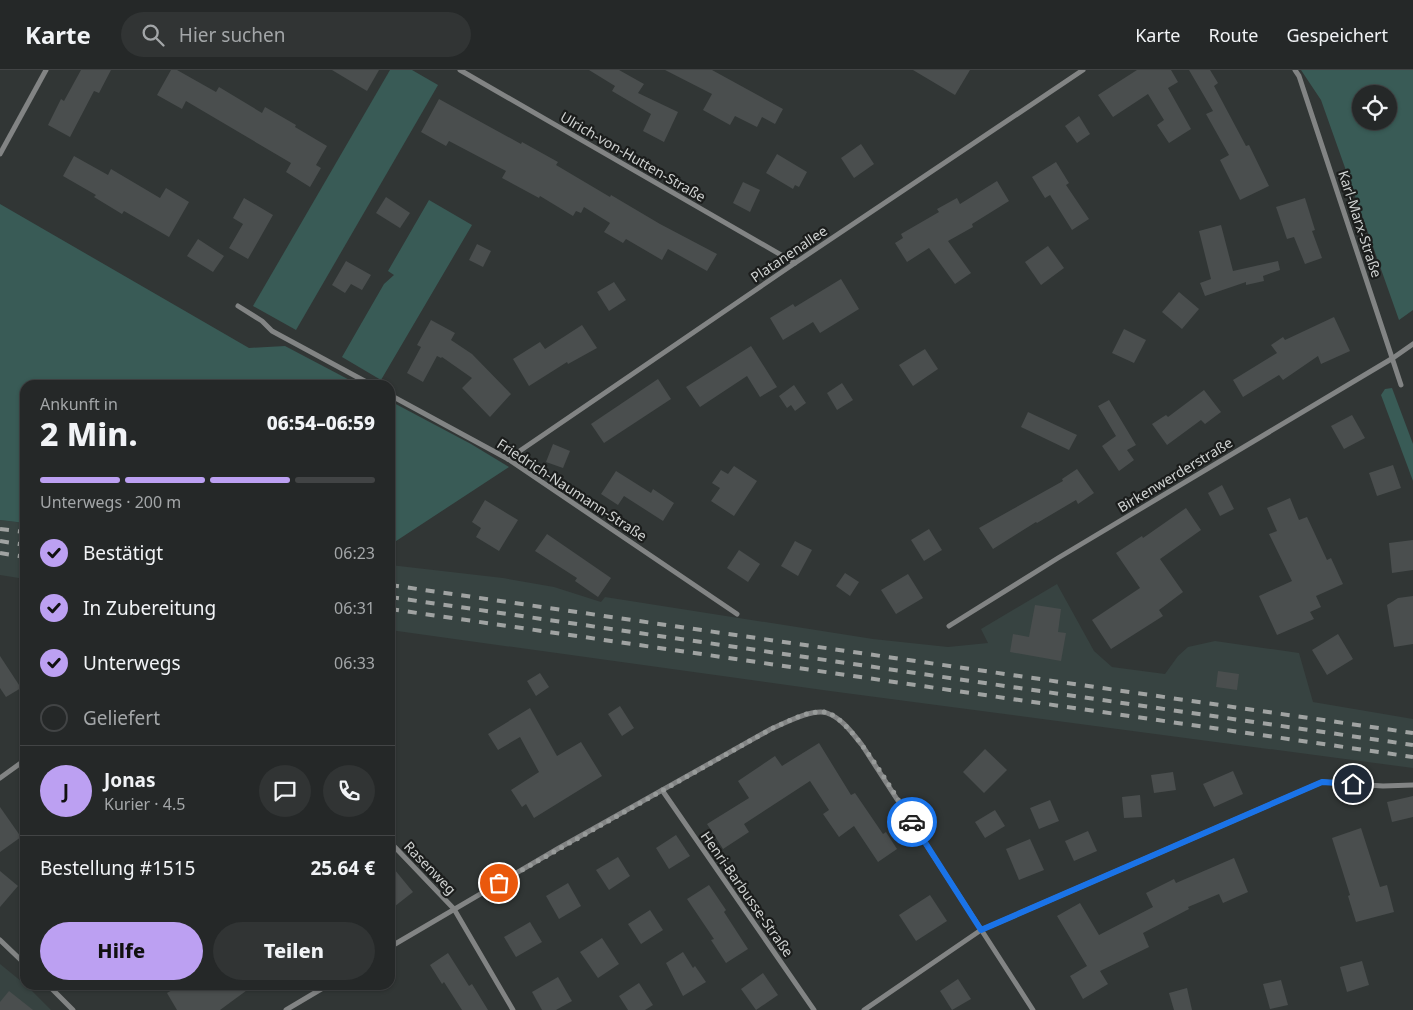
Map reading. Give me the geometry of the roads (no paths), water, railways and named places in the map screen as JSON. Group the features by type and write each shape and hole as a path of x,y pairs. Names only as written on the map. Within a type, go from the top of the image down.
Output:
{"street":[{"path":"0,154 46,70"},
{"name":"Ulrich-von-Hutten-Straße","path":"460,70 795,263"},
{"name":"Platanenallee","path":"508,459 795,263 1083,70"},
{"name":"Karl-Marx-Straße","path":"1295,70 1299,76 1401,385"},
{"path":"238,306 262,320 272,331 363,380"},
{"name":"Birkenwerderstraße","path":"949,626 1413,344"},
{"name":"Friedrich-Naumann-Straße","path":"395,398 508,459 737,614"},
{"path":"395,944 771,729 804,715 826,712 843,723 862,745 1033,1010"},
{"path":"0,778 20,764"},
{"path":"864,1010 981,930 1322,782 1384,786 1413,785"},
{"name":"Henri-Barbusse-Straße","path":"662,790 814,1010"},
{"name":"Rasenweg","path":"395,847 454,909"},
{"path":"454,909 513,1010"},
{"path":"0,940 20,959"},
{"path":"53,990 73,1010"},
{"path":"286,1010 320,990"}],"railway":[{"path":"0,529 20,531"},
{"path":"0,541 20,544"},
{"path":"0,553 20,556"},
{"path":"395,586 1413,733"},
{"path":"395,598 1413,745"},
{"path":"395,610 1413,757"}]}
